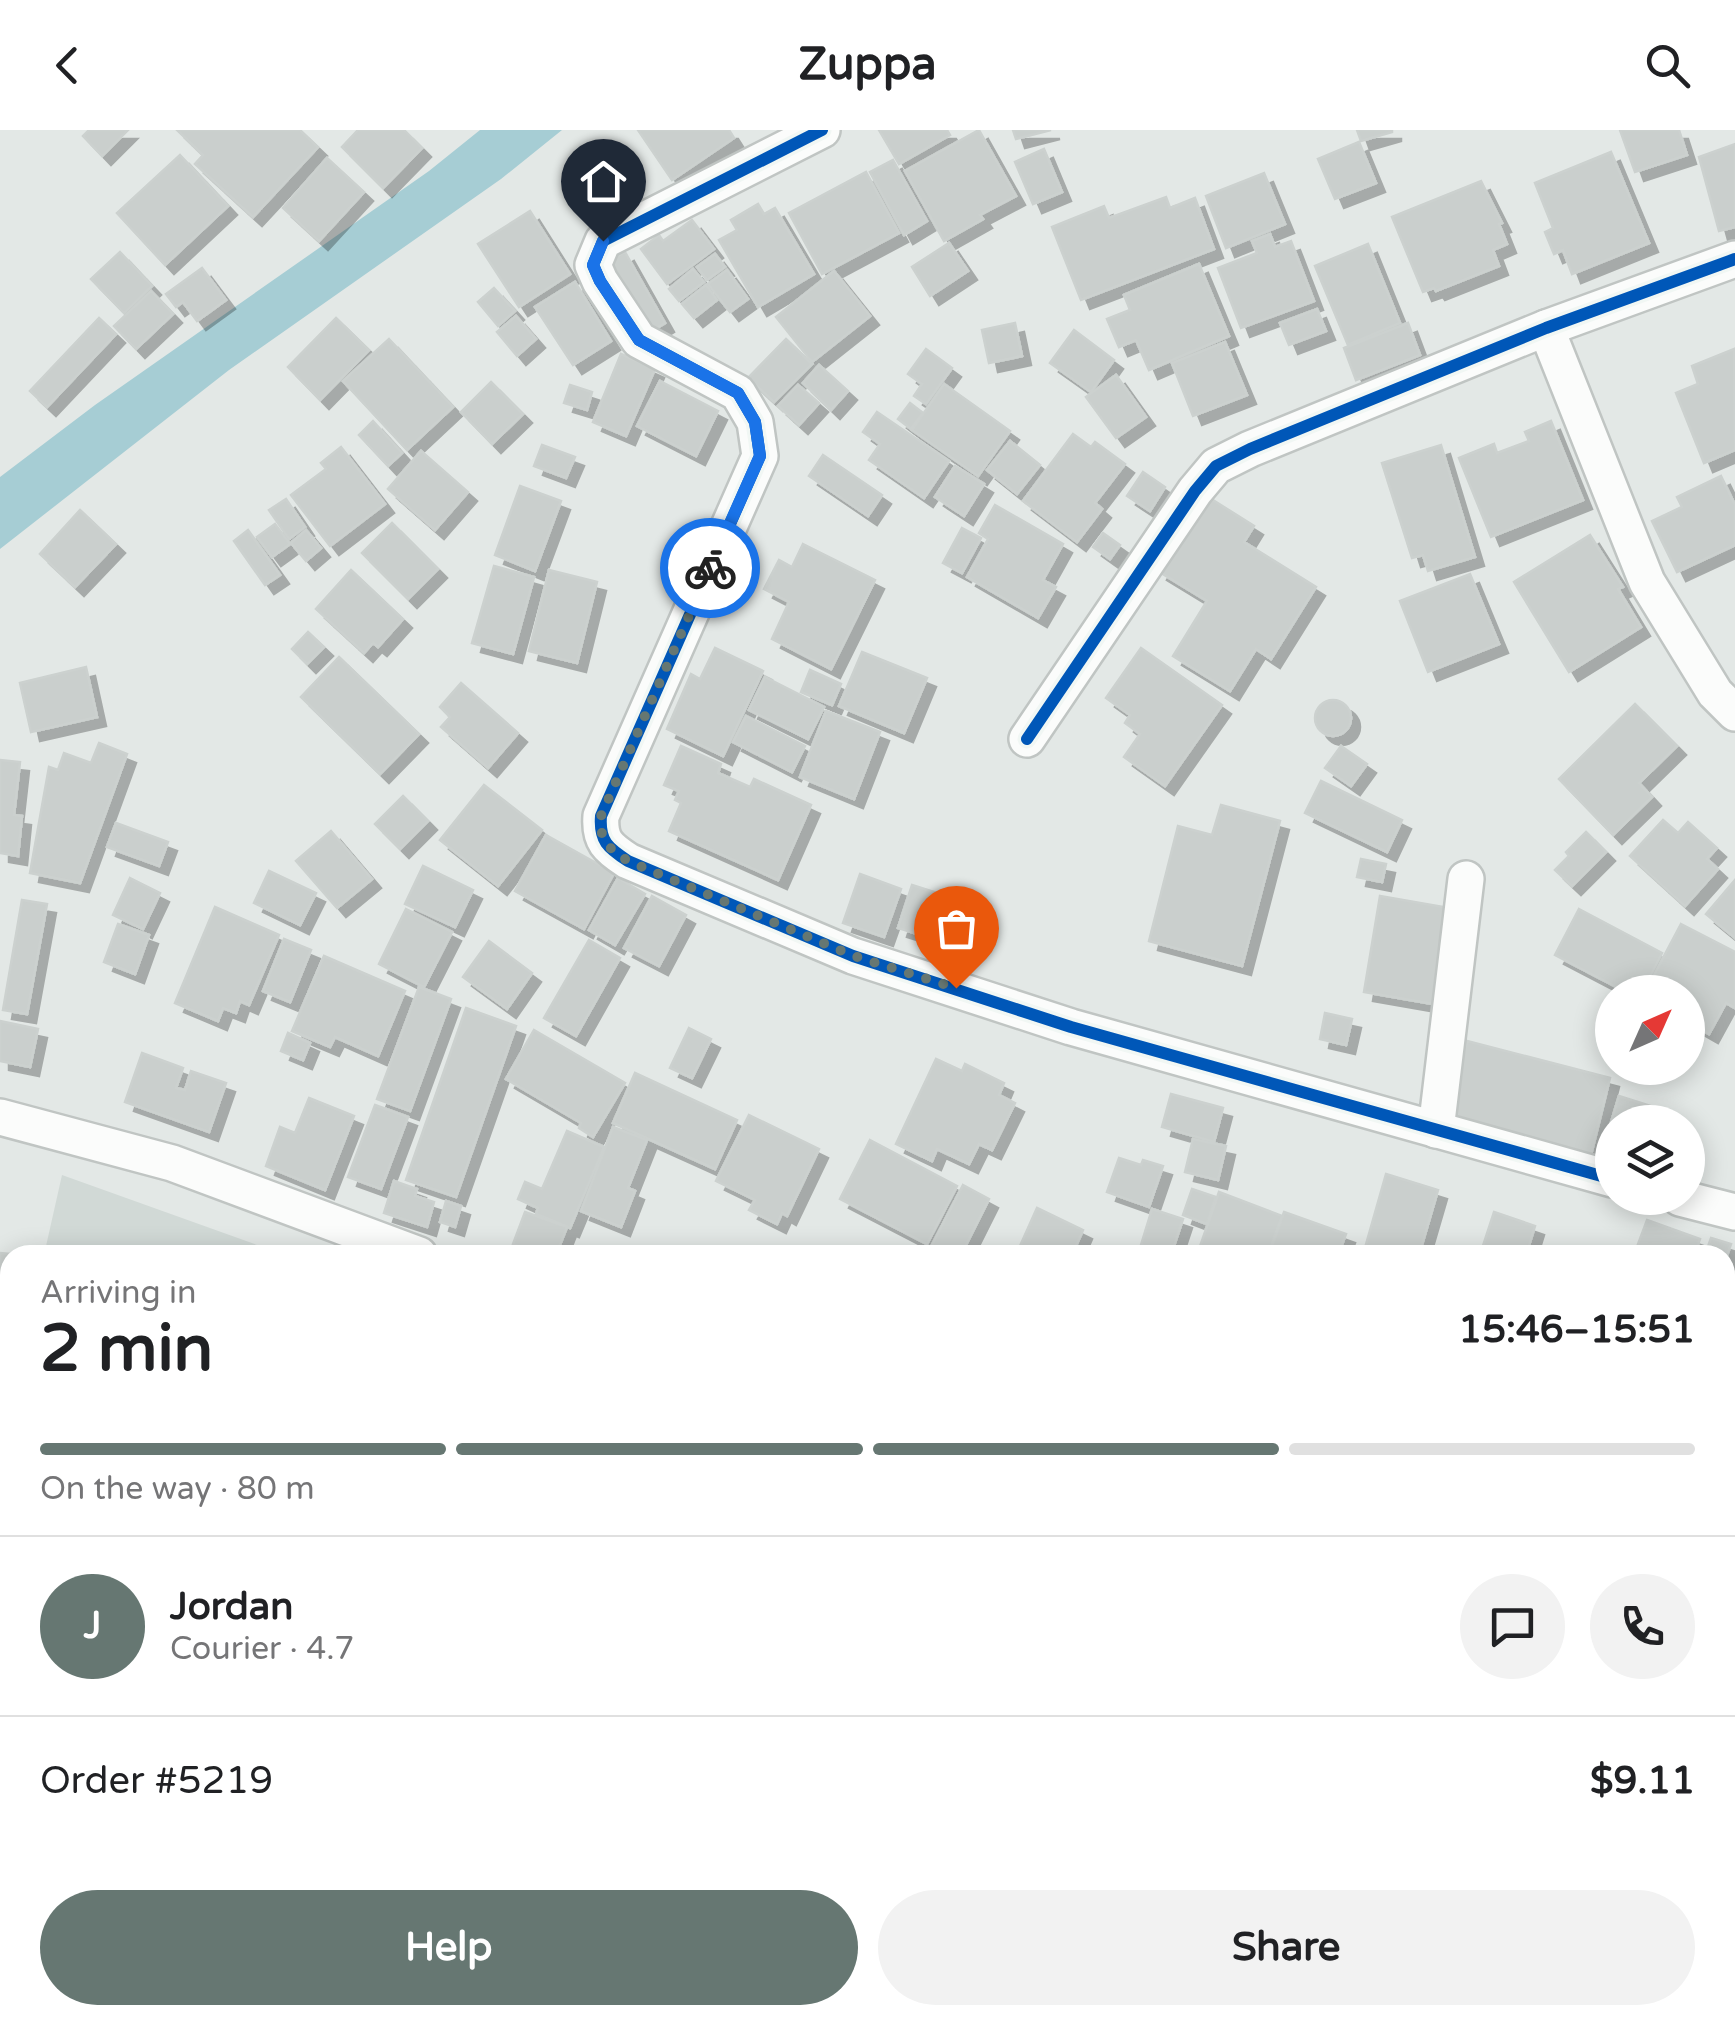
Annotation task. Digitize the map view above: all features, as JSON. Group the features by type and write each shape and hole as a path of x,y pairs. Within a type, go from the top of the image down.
{"street":[{"path":"822,130 603,241 596,254 593,265 600,281 639,340 738,393 755,422 760,456 601,816 599,835 608,849 628,861 854,956 1071,1027 1595,1174"},
{"path":"1027,739 1216,466 1546,328 1735,259"},
{"path":"1546,328 1648,582 1715,693 1735,713"},
{"path":"1436,1130 1466,879"},
{"path":"0,1117 172,1163 392,1245"},
{"path":"1705,1204 1735,1212"}],"shaded area":[{"path":"62,1175 257,1245 46,1245"}],"water":[{"path":"480,130 562,130 501,179 229,370 0,549 0,477 95,405 429,171"}],"building":[{"path":"89,130 128,130 102,156 83,136"},
{"path":"177,130 300,130 318,147 253,217 195,164 203,155"},
{"path":"358,130 404,130 422,148 383,188 342,147"},
{"path":"638,130 729,130 734,138 672,180"},
{"path":"879,130 947,130 950,135 899,164"},
{"path":"979,130 1016,196 944,241 905,171"},
{"path":"1013,130 1051,130 1016,139"},
{"path":"1357,130 1392,130 1392,132 1361,141"},
{"path":"1620,130 1679,130 1687,155 1635,172"},
{"path":"1359,142 1376,183 1335,199 1318,159"},
{"path":"1735,144 1735,227 1719,231 1699,157"},
{"path":"1044,149 1062,192 1033,204 1015,162"},
{"path":"1611,152 1649,243 1572,274 1563,250 1554,254 1545,232 1553,228 1535,183"},
{"path":"180,155 228,206 165,265 117,213"},
{"path":"327,158 364,192 319,241 283,208"},
{"path":"893,160 927,221 904,235 870,172"},
{"path":"866,172 899,233 822,274 789,213"},
{"path":"1264,173 1285,224 1226,248 1206,196"},
{"path":"1481,181 1502,223 1499,224 1507,244 1493,250 1499,266 1436,291 1434,288 1423,292 1392,217"},
{"path":"1166,197 1170,208 1195,198 1214,249 1081,300 1052,227 1104,206 1109,218"},
{"path":"758,204 764,214 775,208 814,274 758,307 719,240 737,230 731,220"},
{"path":"530,211 570,274 519,307 478,244"},
{"path":"692,220 714,249 667,284 641,249 659,235 663,241"},
{"path":"1270,234 1275,247 1291,241 1314,301 1241,328 1218,268 1257,253 1252,241"},
{"path":"949,243 968,271 930,296 912,267"},
{"path":"1368,244 1400,323 1348,345 1315,266"},
{"path":"120,252 152,286 124,313 91,279"},
{"path":"625,252 665,323 642,337 602,265"},
{"path":"715,254 725,267 707,280 697,267"},
{"path":"1199,264 1229,336 1149,370 1136,340 1119,347 1107,319 1130,310 1124,295"},
{"path":"202,268 226,300 197,321 183,302 176,307 166,294"},
{"path":"693,269 704,282 679,301 669,289"},
{"path":"727,270 748,299 730,312 708,284"},
{"path":"834,271 870,316 812,362 776,317"},
{"path":"575,282 611,341 573,365 535,307"},
{"path":"706,285 717,300 694,318 682,304"},
{"path":"494,288 515,311 498,326 478,302"},
{"path":"151,291 173,314 136,349 114,326"},
{"path":"1317,309 1326,331 1289,345 1280,323"},
{"path":"516,316 536,339 517,356 497,332"},
{"path":"99,318 116,334 47,407 30,391"},
{"path":"336,318 369,350 320,400 288,367"},
{"path":"1015,323 1022,356 989,363 982,330"},
{"path":"1408,323 1420,355 1356,380 1344,348"},
{"path":"1074,330 1114,360 1091,392 1050,363"},
{"path":"389,339 453,407 407,450 343,381"},
{"path":"786,339 812,364 774,402 748,378"},
{"path":"1225,342 1247,395 1193,416 1172,363"},
{"path":"926,349 952,368 926,404 914,396 922,384 908,374"},
{"path":"1734,349 1735,450 1704,463 1676,393 1698,384 1692,366"},
{"path":"621,354 655,369 626,436 593,422"},
{"path":"819,365 848,391 831,410 803,383"},
{"path":"1116,375 1146,417 1116,438 1086,397"},
{"path":"660,381 718,411 696,456 637,426"},
{"path":"491,382 523,414 492,444 461,412"},
{"path":"944,384 1010,431 978,476 912,430"},
{"path":"570,385 592,392 587,410 564,403"},
{"path":"798,385 819,403 799,425 778,406"},
{"path":"910,403 923,413 911,429 898,419"},
{"path":"877,412 949,461 924,498 869,460 880,444 863,432"},
{"path":"373,421 402,453 388,466 359,435"},
{"path":"1551,421 1583,500 1491,537 1459,458 1494,444 1497,453 1529,441 1525,432"},
{"path":"1073,434 1091,447 1095,442 1125,464 1095,503 1102,509 1077,542 1023,501"},
{"path":"1010,441 1040,465 1017,494 987,470"},
{"path":"542,445 575,457 566,478 534,466"},
{"path":"1441,445 1475,557 1428,571 1423,555 1412,558 1382,463"},
{"path":"341,447 385,504 330,546 291,495 326,469 321,463"},
{"path":"421,451 468,492 435,530 388,489"},
{"path":"823,455 882,495 868,516 809,476"},
{"path":"955,466 984,484 964,516 935,497"},
{"path":"1143,472 1165,487 1150,511 1127,496"},
{"path":"1721,476 1735,505 1735,545 1677,572 1652,521 1682,507 1677,497"},
{"path":"520,486 561,501 535,571 495,555"},
{"path":"1205,495 1254,526 1244,542 1316,587 1271,659 1256,649 1230,691 1173,656 1207,601 1158,571"},
{"path":"286,499 305,527 289,539 269,510"},
{"path":"995,505 1063,544 1043,580 1056,587 1038,618 967,577 988,539 979,533"},
{"path":"80,510 116,544 75,587 40,554"},
{"path":"392,523 438,569 408,599 362,553"},
{"path":"275,524 290,544 272,557 257,537"},
{"path":"962,528 981,538 962,573 943,563"},
{"path":"248,530 280,575 265,585 234,541"},
{"path":"306,530 321,548 306,561 291,543"},
{"path":"1103,533 1120,545 1110,559 1093,547"},
{"path":"1590,535 1623,587 1618,589 1641,627 1569,672 1514,582"},
{"path":"803,544 875,580 831,669 772,639 789,602 764,589 779,560 792,567"},
{"path":"494,566 534,577 513,654 472,643"},
{"path":"351,570 403,619 378,647 373,643 364,653 316,609"},
{"path":"549,570 597,582 577,663 529,651"},
{"path":"1470,574 1499,644 1428,672 1400,601"},
{"path":"308,632 324,647 307,664 292,649"},
{"path":"715,648 763,671 723,756 667,729 691,674 700,679"},
{"path":"1141,648 1222,705 1165,786 1124,757 1140,734 1125,723 1130,715 1106,698"},
{"path":"862,652 927,678 904,733 839,706"},
{"path":"339,657 419,734 380,774 301,697"},
{"path":"86,667 97,717 31,732 20,683"},
{"path":"810,670 841,684 832,705 801,692"},
{"path":"765,677 824,707 808,739 749,710"},
{"path":"461,683 518,733 488,768 441,727 450,717 440,707"},
{"path":"1333,700 1345,706 1351,718 1345,730 1333,736 1321,730 1315,718 1321,706"},
{"path":"1635,704 1677,746 1639,783 1652,797 1613,835 1559,779"},
{"path":"826,711 880,732 854,799 800,777"},
{"path":"746,716 805,746 792,772 733,742"},
{"path":"99,743 127,754 80,883 30,873 49,767 58,770 64,753 91,763"},
{"path":"681,746 721,764 718,773 750,787 754,779 811,805 778,880 669,831 681,803 675,800 679,791 664,785"},
{"path":"1341,746 1367,764 1351,786 1325,768"},
{"path":"0,760 20,762 14,815 22,816 18,856 0,853"},
{"path":"1321,781 1402,820 1387,852 1305,813"},
{"path":"484,785 542,830 498,886 440,840"},
{"path":"403,796 428,821 400,849 375,824"},
{"path":"1221,805 1280,821 1242,966 1149,941 1178,826 1212,835"},
{"path":"1663,820 1678,833 1688,822 1717,848 1707,859 1718,869 1685,906 1630,856"},
{"path":"116,823 168,842 159,866 107,847"},
{"path":"331,831 372,879 337,908 296,861"},
{"path":"1586,832 1606,852 1572,886 1555,870"},
{"path":"546,835 614,873 584,929 515,891"},
{"path":"1361,859 1386,864 1382,882 1357,877"},
{"path":"423,866 473,890 455,927 405,904"},
{"path":"269,871 316,893 300,925 254,903"},
{"path":"860,874 901,889 884,937 843,923"},
{"path":"130,878 160,893 143,929 113,915"},
{"path":"618,878 645,894 615,945 589,930"},
{"path":"1735,880 1735,938 1706,914"},
{"path":"912,885 950,897 936,940 898,928"},
{"path":"652,896 686,915 659,966 624,948"},
{"path":"1380,896 1449,908 1433,1004 1364,992"},
{"path":"22,900 47,904 27,1014 3,1010"},
{"path":"215,907 279,935 249,1005 240,1001 236,1013 223,1008 218,1021 175,1003"},
{"path":"406,909 452,932 424,987 379,964"},
{"path":"1579,909 1662,953 1651,975 1595,976 1555,955"},
{"path":"118,924 149,935 135,974 104,962"},
{"path":"1681,924 1735,952 1735,1008 1726,1003 1709,1034 1705,1032 1705,975 1654,975"},
{"path":"284,939 311,950 290,1002 263,991"},
{"path":"589,940 620,958 576,1036 544,1018"},
{"path":"489,941 532,973 507,1009 463,977"},
{"path":"324,956 405,991 378,1056 335,1037 330,1047 292,1031"},
{"path":"419,987 451,999 410,1111 377,1099"},
{"path":"466,1008 516,1026 456,1197 406,1180"},
{"path":"1325,1013 1352,1019 1346,1045 1320,1039"},
{"path":"0,1021 38,1029 30,1067 0,1061"},
{"path":"689,1028 711,1039 692,1078 670,1068"},
{"path":"534,1030 625,1083 593,1137 579,1128 581,1123 506,1079"},
{"path":"288,1033 310,1043 303,1060 281,1051"},
{"path":"1467,1041 1595,1074 1595,1085 1608,1085 1603,1105 1595,1105 1595,1139 1590,1159 1446,1123"},
{"path":"142,1053 183,1068 176,1088 185,1090 191,1071 226,1083 209,1132 125,1102"},
{"path":"936,1059 962,1071 965,1064 1004,1083 999,1095 1015,1103 992,1150 979,1144 969,1164 937,1149 932,1161 896,1144"},
{"path":"635,1073 737,1120 715,1169 613,1123"},
{"path":"1171,1094 1223,1108 1214,1142 1162,1127"},
{"path":"1619,1096 1648,1105 1616,1105"},
{"path":"309,1098 354,1116 325,1190 266,1166 280,1127 295,1133"},
{"path":"375,1105 408,1117 381,1189 348,1177"},
{"path":"749,1115 819,1149 787,1216 782,1213 777,1224 749,1210 755,1200 716,1181"},
{"path":"613,1127 647,1140 628,1188 635,1191 621,1227 581,1211"},
{"path":"567,1131 604,1147 570,1228 536,1214 538,1208 518,1199 525,1182 542,1189"},
{"path":"1193,1139 1226,1146 1218,1180 1185,1172"},
{"path":"870,1140 957,1186 927,1244 840,1199"},
{"path":"1119,1158 1163,1166 1149,1207 1107,1192"},
{"path":"1386,1174 1438,1190 1422,1245 1366,1245"},
{"path":"394,1181 417,1189 415,1196 434,1202 427,1227 384,1213"},
{"path":"963,1185 989,1199 966,1245 932,1245"},
{"path":"1192,1189 1216,1197 1207,1224 1183,1215"},
{"path":"1219,1192 1282,1216 1272,1245 1200,1245"},
{"path":"446,1201 461,1206 455,1227 440,1222"},
{"path":"1037,1208 1083,1230 1076,1245 1020,1245"},
{"path":"1152,1209 1183,1219 1174,1245 1141,1245"},
{"path":"525,1212 567,1227 560,1245 513,1244"},
{"path":"1284,1212 1346,1234 1342,1245 1272,1245"},
{"path":"1494,1212 1535,1226 1529,1245 1483,1245"},
{"path":"1647,1220 1700,1239 1698,1245 1638,1245"},
{"path":"1711,1238 1731,1244 1731,1245 1709,1245"}],"cycle path":[{"path":"822,130 603,241 593,265 639,340 738,393 755,422 760,456 601,816 606,843 628,861 853,956 1071,1027 1595,1174"},
{"path":"1027,739 1195,491 1216,466 1546,328 1735,259"}],"way so far":[{"path":"710,568 601,816 599,835 608,849 628,861 854,956 956,988"}],"route":[{"path":"603,241 593,265 639,340 738,393 755,422 760,456 710,568"}]}
